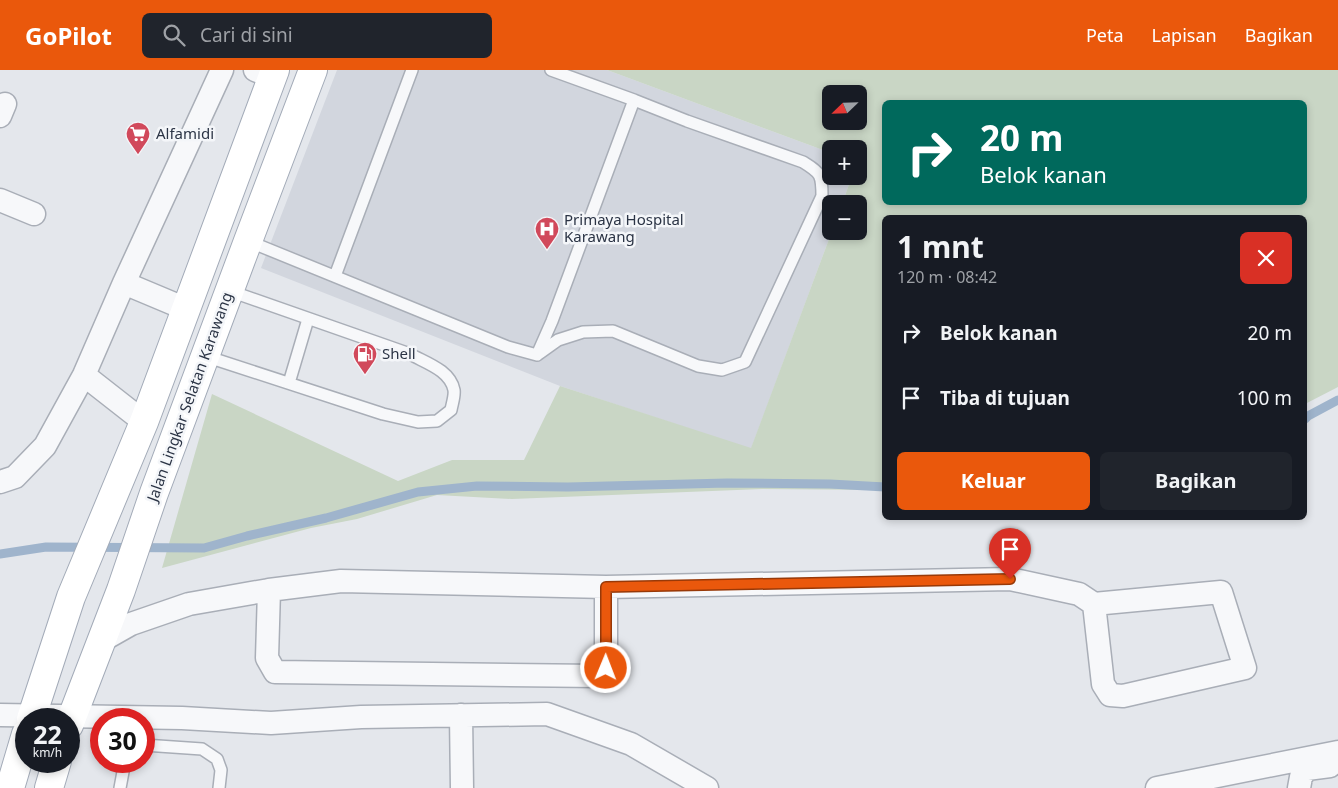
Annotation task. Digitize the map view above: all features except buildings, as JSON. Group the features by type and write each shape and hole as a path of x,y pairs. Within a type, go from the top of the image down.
{"main road":[{"name":"Jalan Lingkar Selatan Karawang","path":"75,708 121,590 154,493 313,70"},
{"path":"35,708 71,598 119,486 186,309 268,72"},
{"path":"10,788 15,772"},
{"path":"49,788 53,773"}],"street":[{"path":"0,482 15,477 44,446 84,375 222,70"},
{"path":"0,200 34,214"},
{"path":"124,283 186,309"},
{"path":"84,375 144,422"},
{"path":"101,642 131,624 189,604 270,590 341,582 606,587 1010,579 1079,594 1094,604 1222,592 1245,668 1123,696 1110,695 1103,684 1094,604"},
{"path":"270,590 268,658 275,672 599,676 606,668 606,587"},
{"path":"80,720 182,718 271,723 361,718 547,714 632,744 707,788"},
{"path":"0,715 15,719"},
{"path":"461,715 462,788"},
{"path":"1157,788 1338,752"},
{"path":"1299,788 1301,777 1307,769 1338,764"}],"lane":[{"path":"335,276 412,70"},
{"path":"537,355 558,340 583,332 613,331 698,366 722,370 745,362 822,196 822,182 817,171 803,162 551,70"},
{"path":"537,355 556,312 634,100"},
{"path":"248,241 508,347 537,355"},
{"path":"205,356 383,414 418,422 436,421 451,410 454,392 449,378 437,368 410,354 230,291"},
{"path":"288,384 308,319"},
{"path":"155,746 202,749 217,759 221,770 219,788"},
{"path":"120,788 123,773"}],"shaded area":[{"name":"Primaya Hospital Karawang","path":"337,70 607,70 822,150 822,185 849,185 845,195 822,195 822,240 829,240 751,449 560,386 261,268"}],"green space":[{"path":"607,70 1338,70 1338,387 1307,403 1307,215 882,215 882,490 762,489 512,499 437,495 357,519 311,528 162,568 212,394 398,481 452,460 524,460 560,386 751,448 829,240 867,240 867,195 845,195 849,185 867,185 867,140 822,140 822,150"}],"waterway":[{"path":"1307,417 1338,400"},
{"path":"0,554 46,547 204,548 326,518 418,492 477,486 568,487 727,483 830,484 882,487"}],"place":[{"name":"Alfamidi","path":"138,155"},
{"name":"Primaya Hospital Karawang","path":"547,250"},
{"name":"Shell","path":"365,375"}],"route":[{"path":"606,668 606,587 1010,579"}]}
